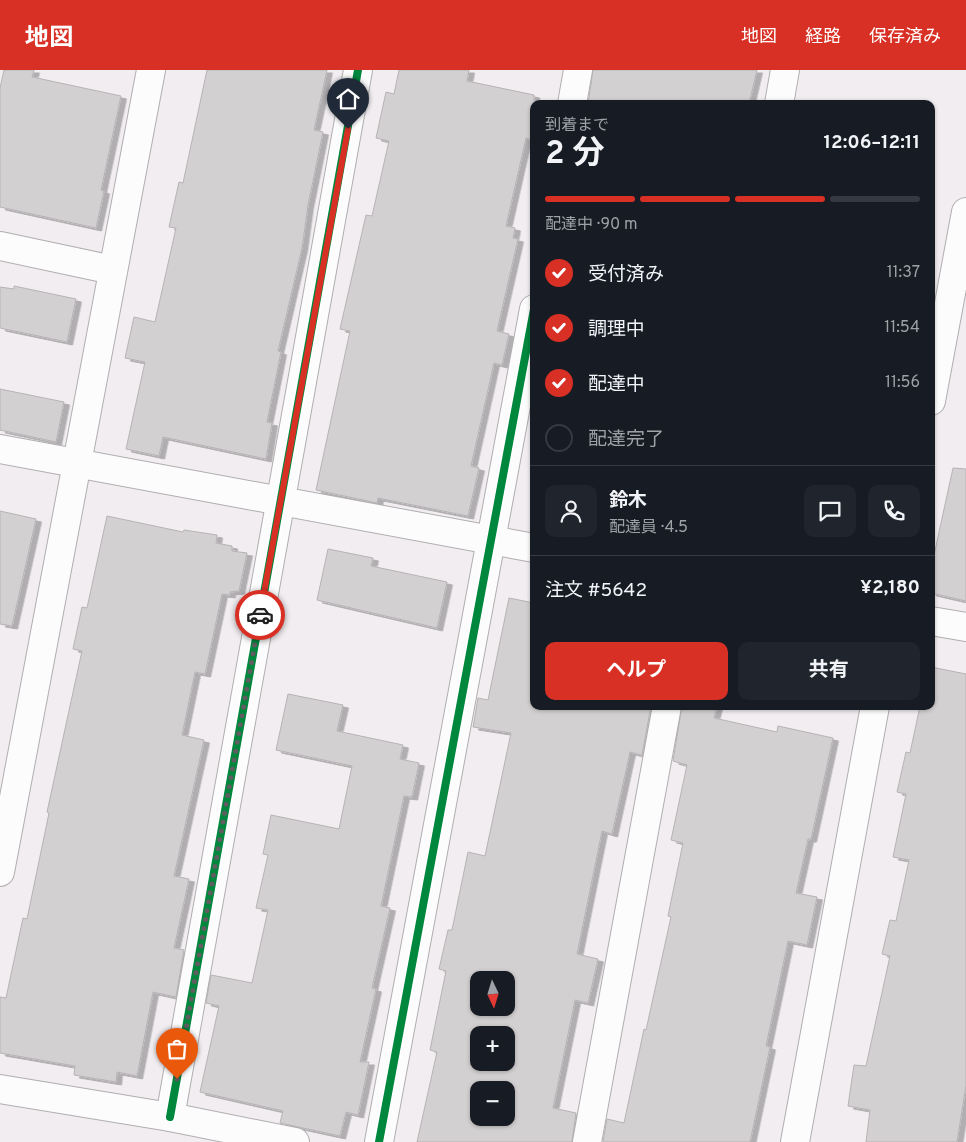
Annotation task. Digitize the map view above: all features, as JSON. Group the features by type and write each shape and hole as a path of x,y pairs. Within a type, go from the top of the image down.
{"street":[{"path":"0,872 151,70"},
{"path":"170,1117 358,70"},
{"path":"573,100 578,70"},
{"path":"779,100 785,70"},
{"path":"935,379 966,212"},
{"path":"0,246 113,270"},
{"path":"380,1142 530,330"},
{"path":"0,449 530,547"},
{"path":"935,622 966,627"},
{"path":"587,1142 666,710"},
{"path":"795,1142 874,710"},
{"path":"0,1089 170,1117 295,1142"}],"building":[{"path":"4,70 34,70 32,77 121,96 101,190 104,191 96,228 0,207 0,88"},
{"path":"207,70 327,70 314,130 323,132 308,205 302,248 278,351 281,352 267,422 272,423 266,459 163,437 159,456 126,449 145,362 125,358 134,317 155,322 176,228 169,227 179,182 183,183"},
{"path":"399,70 469,70 467,81 534,95 534,100 530,100 530,139 526,138 506,226 515,228 513,238 518,239 497,331 509,334 502,365 494,363 471,466 479,468 468,516 378,498 377,503 316,490 350,331 340,329 366,215 372,216 389,141 376,138 386,92 394,94"},
{"path":"593,70 757,70 750,100 589,100"},
{"path":"14,286 76,299 67,342 0,328 0,287 14,289"},
{"path":"0,389 64,402 56,442 0,430"},
{"path":"953,468 966,469 966,601 935,594 935,551"},
{"path":"0,511 36,519 12,626 0,624"},
{"path":"107,516 183,532 184,530 217,535 216,543 232,546 232,551 247,553 239,591 230,592 230,595 222,594 205,674 195,672 182,735 204,740 174,876 189,879 174,948 184,950 176,997 153,992 137,1076 117,1072 116,1082 74,1075 75,1066 0,1053 0,997 6,998 23,918 27,919 49,813 47,812 82,651 73,649 82,607 87,608"},
{"path":"328,549 373,558 371,566 447,582 437,628 317,600"},
{"path":"509,598 530,602 530,710 650,710 642,755 630,752 612,834 602,831 577,954 598,959 588,1003 575,1000 553,1108 576,1113 572,1142 417,1142 437,1052 430,1050 446,971 439,969 448,930 452,930 468,852 485,856 511,733 473,727 478,698 488,700"},
{"path":"935,668 966,674 966,1085 957,1142 866,1142 870,1110 848,1106 854,1065 866,1066 890,956 882,954 890,920 896,921 909,860 893,857 906,794 897,792 906,752 910,753 919,710 935,710"},
{"path":"288,694 343,705 337,731 403,745 400,759 419,763 412,797 404,796 381,906 390,908 372,988 376,989 360,1062 369,1062 358,1115 346,1112 340,1136 280,1123 283,1111 200,1092 219,1006 206,1003 211,975 252,983 268,910 256,908 268,855 263,854 271,815 339,829 352,766 276,750"},
{"path":"681,710 716,710 714,718 777,732 778,726 833,738 811,839 808,839 796,893 817,897 807,945 788,941 766,1046 770,1047 750,1142 603,1142 607,1119 624,1123 671,917 668,916 683,843 671,840 687,765 673,761"}],"cycle path":[{"path":"170,1117 358,70"},
{"path":"379,1142 530,330"}],"way so far":[{"path":"177,1079 260,615"}],"route":[{"path":"260,615 348,129"}]}
